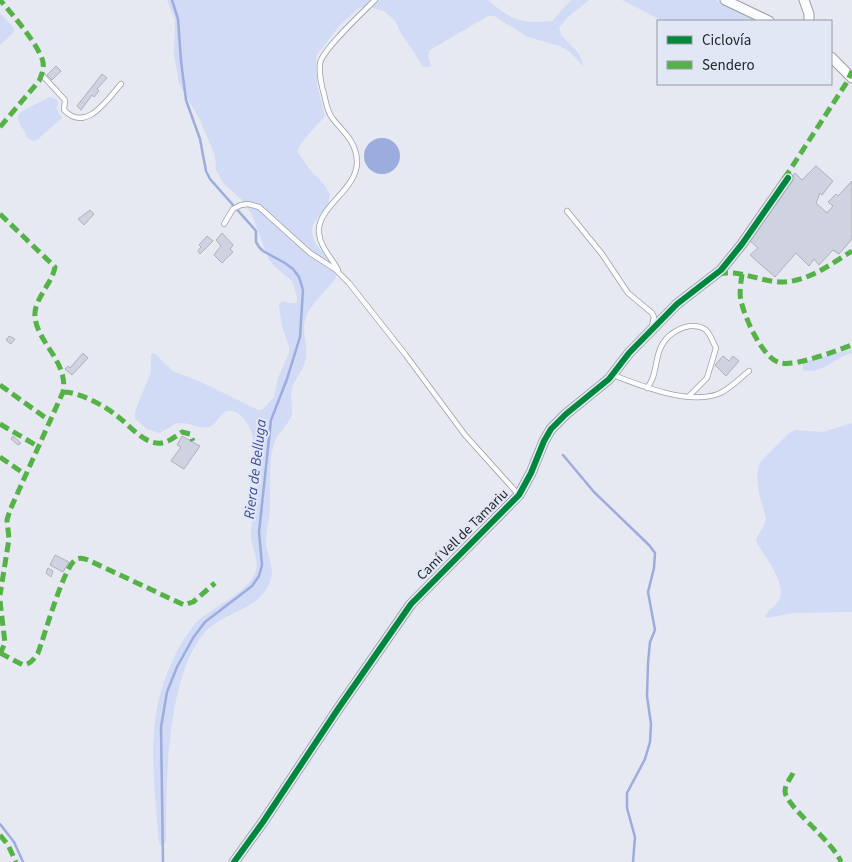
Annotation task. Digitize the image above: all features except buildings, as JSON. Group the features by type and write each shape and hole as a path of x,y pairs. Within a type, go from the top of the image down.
{"street":[{"path":"725,0 767,20"},
{"path":"804,0 809,14 808,20"},
{"path":"832,58 852,78"},
{"name":"Camí Vell de Tamariu","path":"234,862 264,822 338,709 411,604 519,495 551,429 612,375 629,354 677,304 721,270 731,259 788,178"}],"lane":[{"path":"341,276 323,248 318,232 319,226 327,212 352,180 356,172 357,160 350,139 331,116 328,109 321,84 320,63 326,52 375,0"},
{"path":"42,75 64,100 64,110 76,118 92,115 121,84"},
{"path":"224,224 233,209 248,204 259,207 310,253 335,269 405,354 465,435 519,495"},
{"path":"567,211 602,254 628,293 652,314 654,318 650,332"},
{"path":"647,388 653,380 661,343 674,331 686,326 699,326 708,331 716,348 707,378 689,396"},
{"path":"612,375 647,388 671,394 706,397 720,394 749,371"}],"shaded area":[{"path":"167,0 488,0 504,13 517,20 532,22 552,21 571,0 589,0 568,17 559,28 561,35 579,54 584,67 570,52 560,46 528,37 494,16 488,16 430,50 428,56 431,66 423,67 395,21 384,11 367,6 359,8 340,25 316,56 317,85 325,116 306,137 297,151 310,170 324,184 330,195 325,209 313,226 312,235 331,265 336,278 315,302 306,317 304,327 305,362 292,389 291,416 277,437 272,451 270,509 266,538 272,569 271,579 266,590 259,598 241,610 222,619 205,632 192,652 182,676 171,732 168,762 166,841 162,846 159,843 153,761 153,741 158,701 170,667 189,631 201,619 246,586 256,570 257,566 251,533 257,490 257,464 253,436 248,425 241,416 232,411 222,414 209,427 205,428 179,423 159,433 147,429 135,419 135,411 151,372 151,354 154,353 173,371 201,382 258,410 263,409 274,397 278,378 289,353 289,346 282,327 279,305 281,302 297,302 292,281 274,266 268,258 252,215 241,199 224,184 216,170 215,156 199,118 179,84 174,54 175,20"},
{"path":"622,0 716,0 759,20 661,20"},
{"path":"0,13 14,28 14,32 0,45"},
{"path":"49,97 57,101 56,108 62,118 37,140 33,141 28,138 19,122 18,116 21,112"},
{"path":"852,349 852,353 822,368 810,371 803,370 803,364 807,361"},
{"path":"852,423 852,612 794,613 766,618 765,615 778,602 781,593 778,578 756,541 766,519 757,475 761,461 789,433 795,430 823,432"}],"water":[{"path":"382,138 389,139 395,143 399,149 399,163 395,169 389,173 382,174 375,173 369,169 365,163 364,156 365,149 369,143 375,139"}],"waterway":[{"name":"Riera de Belluga","path":"163,862 161,727 167,692 177,667 193,638 205,622 252,586 259,576 262,565 259,532 271,420 287,379 300,337 303,290 299,277 293,269 259,247 256,242 256,231 210,179 206,171 200,139 186,100 178,19 172,0"},
{"path":"563,455 594,492 655,553 654,568 648,592 655,630 650,642 648,663 647,696 651,724 650,742 645,759 627,793 627,808 635,837 633,862"},
{"path":"0,824 14,842 23,862"}],"marked path":[{"path":"0,0 31,39 43,64 39,81 0,127"},
{"path":"784,179 847,82 852,71"},
{"path":"0,214 55,267 37,304 35,317 41,335 57,362 64,381 63,392 7,520 9,539 0,595"},
{"path":"718,274 731,273 771,281 793,281 824,269 852,251"},
{"path":"742,274 740,298 746,317 761,347 774,360 781,363 797,362 852,345"},
{"path":"0,385 50,421"},
{"path":"63,392 78,395 102,406 116,415 140,436 151,442 162,443 182,432 190,434 193,441"},
{"path":"0,424 39,447"},
{"path":"0,457 26,475"},
{"path":"0,653 23,665 28,664 34,659 38,653 64,578 69,568 77,559 88,560 184,605 193,602 215,583"},
{"path":"0,601 5,643 0,654"},
{"path":"793,773 785,789 787,797 801,815 829,844 841,862"},
{"path":"0,835 8,845 16,862"}],"cycle path":[{"path":"234,862 411,604 519,495 551,429 566,414 609,379 629,353 677,304 721,270 742,244 788,178"}]}
